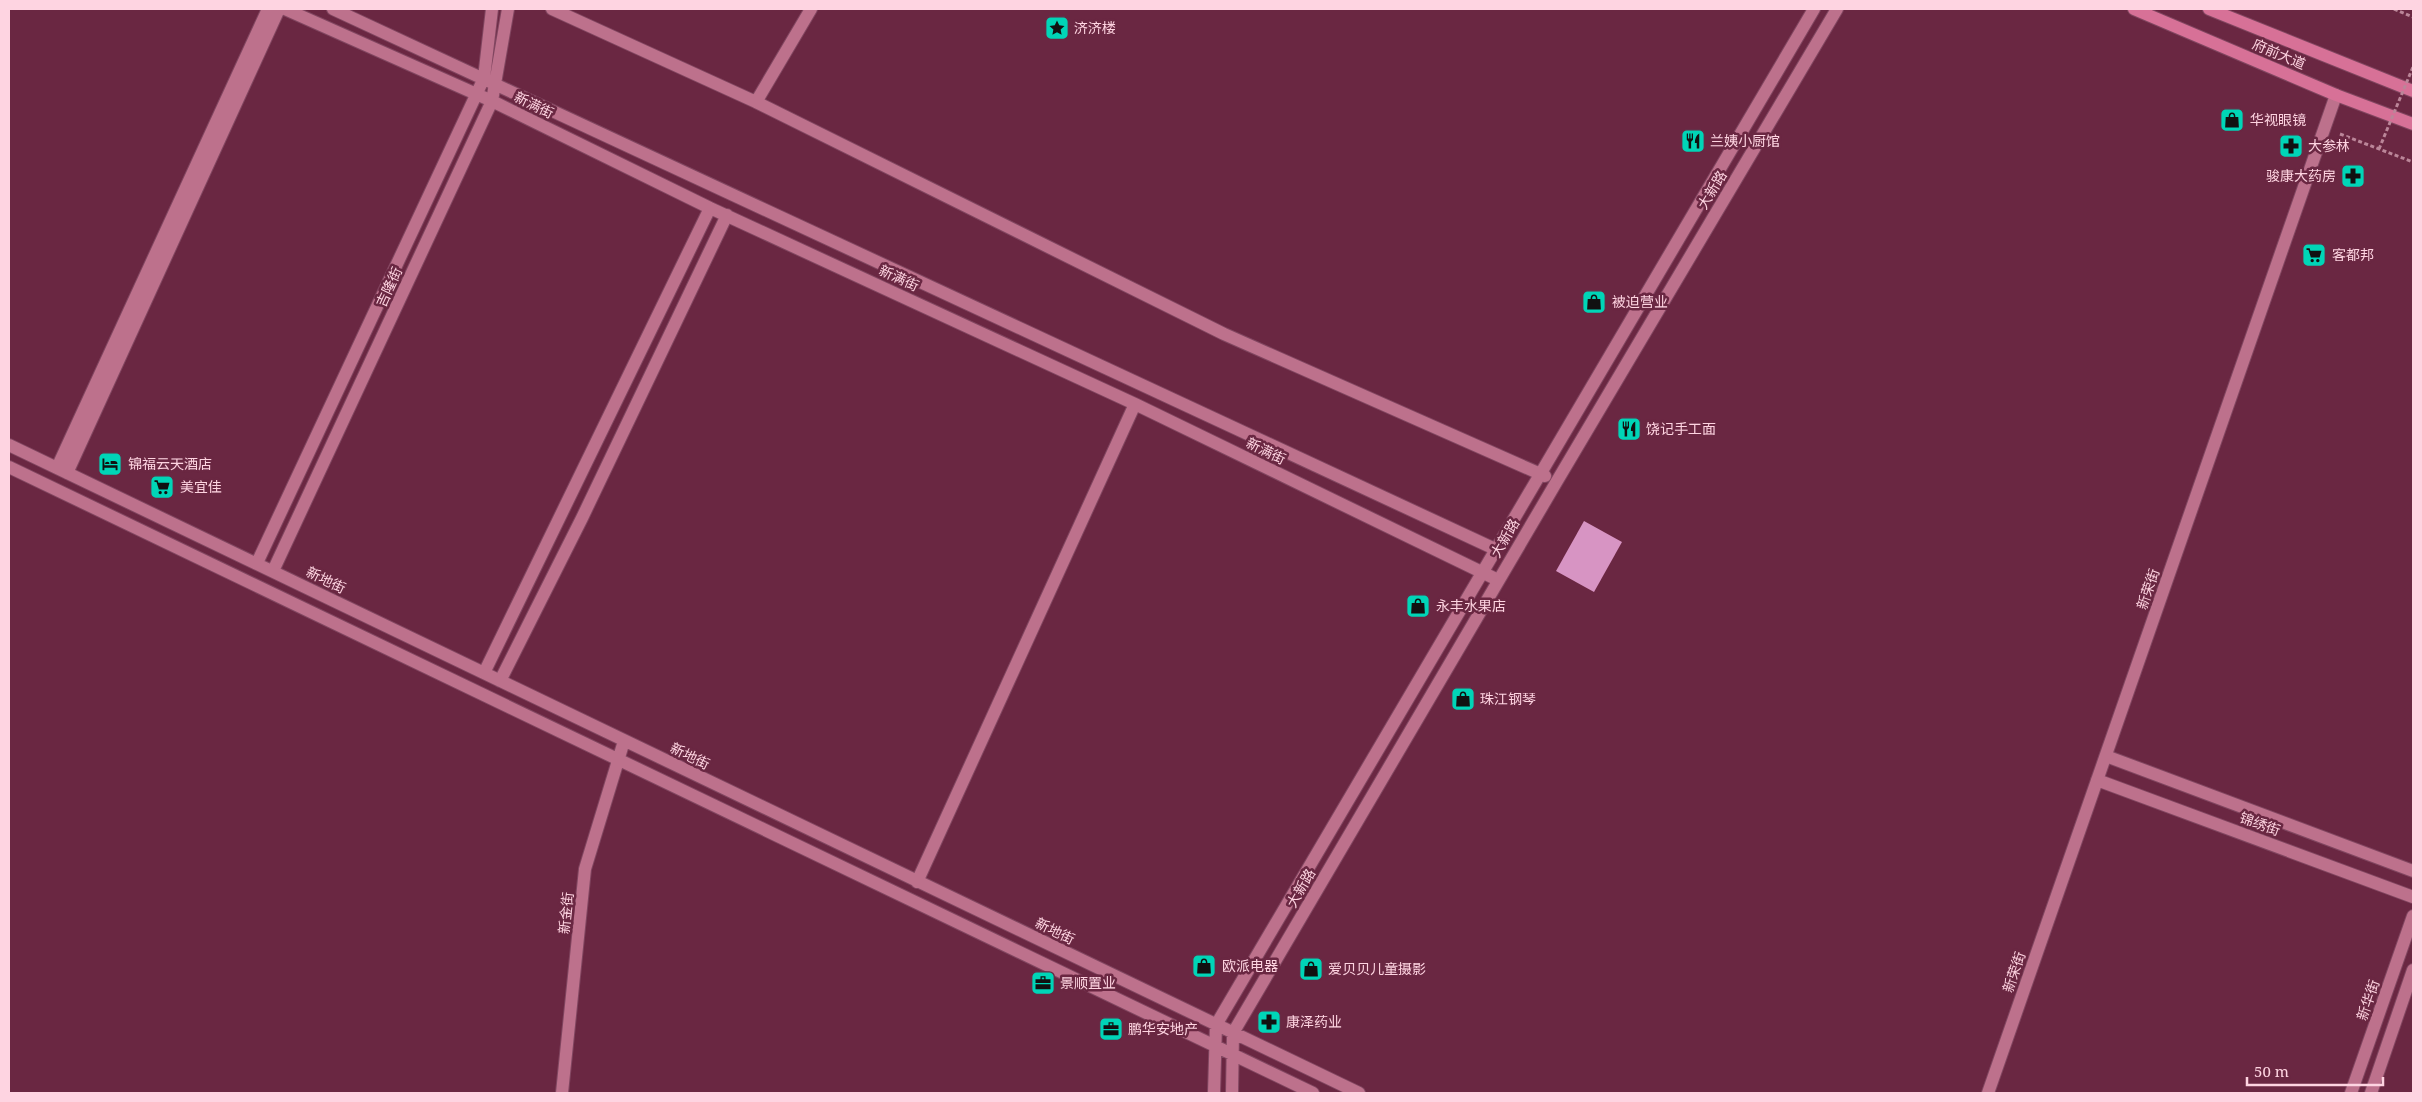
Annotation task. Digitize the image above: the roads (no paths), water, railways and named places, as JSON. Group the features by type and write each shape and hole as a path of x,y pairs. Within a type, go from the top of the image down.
{"main road":[{"name":"府前大道","path":"2134,9 2336,95 2413,124"},
{"name":"府前大道","path":"2209,9 2413,91"}],"street":[{"path":"62,470 268,9"},
{"path":"62,470 279,9"},
{"name":"新满街","path":"285,9 492,102 710,208 1136,404 1498,580"},
{"name":"新满街","path":"333,9 497,83 1496,549"},
{"name":"吉隆街","path":"257,563 484,78 492,9"},
{"name":"吉隆街","path":"273,571 492,102 497,83 508,9"},
{"path":"552,9 756,102 1224,334 1557,481"},
{"path":"756,102 811,9"},
{"name":"大新路","path":"1214,1093 1216,1025 1814,9"},
{"name":"大新路","path":"1232,1093 1233,1033 1498,580 1837,9"},
{"name":"新荣街","path":"1988,1093 2336,95"},
{"path":"484,673 710,208"},
{"path":"500,681 582,518 727,215"},
{"path":"917,882 1136,404"},
{"name":"新地街","path":"9,445 1359,1093"},
{"path":"9,467 1313,1093"},
{"name":"新金街","path":"562,1093 586,869 624,741"},
{"name":"锦绣街","path":"2106,756 2413,871"},
{"name":"锦绣街","path":"2097,780 2413,897"},
{"name":"新华街","path":"2351,1093 2413,916"},
{"path":"2371,1093 2413,970"}],"place":[{"name":"济济楼","path":"1057,28"},
{"name":"华视眼镜","path":"2232,120"},
{"name":"兰姨小厨馆","path":"1693,141"},
{"name":"大参林","path":"2291,146"},
{"name":"骏康大药房","path":"2353,176"},
{"name":"客都邦","path":"2314,255"},
{"name":"被迫营业","path":"1594,302"},
{"name":"饶记手工面","path":"1629,429"},
{"name":"锦福云天酒店","path":"110,464"},
{"name":"美宜佳","path":"162,487"},
{"name":"永丰水果店","path":"1418,606"},
{"name":"珠江钢琴","path":"1463,699"},
{"name":"欧派电器","path":"1204,966"},
{"name":"爱贝贝儿童摄影","path":"1311,969"},
{"name":"景顺置业","path":"1043,983"},
{"name":"康泽药业","path":"1269,1022"},
{"name":"鹏华安地产","path":"1111,1029"}]}
